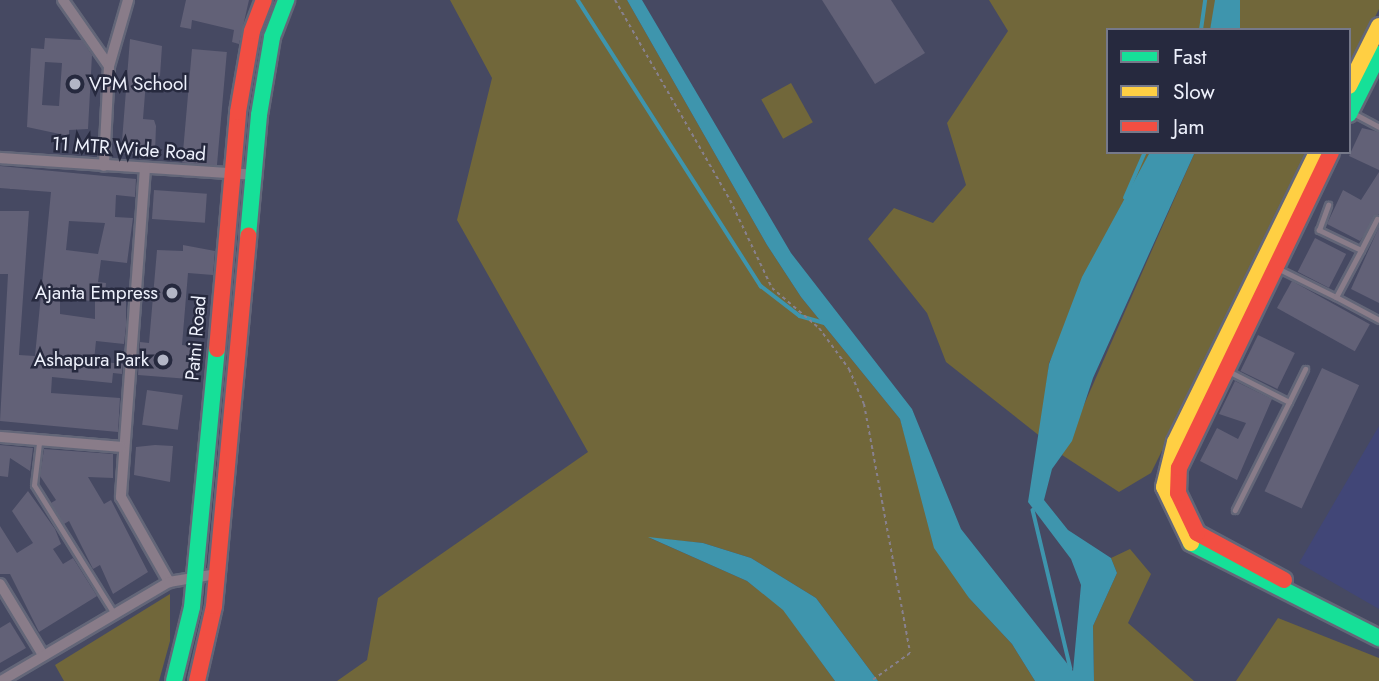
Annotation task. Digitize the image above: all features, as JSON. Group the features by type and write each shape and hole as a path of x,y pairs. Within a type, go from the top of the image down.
{"main road":[{"name":"Patni Road","path":"174,681 195,578 231,173 251,31 264,0"},
{"path":"197,681 218,574 270,50 286,0"},
{"path":"1351,82 1379,26"},
{"path":"1351,111 1379,54"},
{"path":"1219,367 1316,154"},
{"path":"1330,154 1275,267 1166,465 1172,494 1188,542 1379,638"},
{"path":"1172,494 1197,533 1379,630"}],"street":[{"path":"64,0 110,66"},
{"path":"104,166 110,66 128,0"},
{"name":"11 MTR Wide Road","path":"0,158 256,175"},
{"path":"145,168 121,447 123,508 169,582"},
{"path":"0,438 121,447"},
{"path":"1,681 113,612 169,582 218,574"},
{"path":"0,584 43,655"}],"lane":[{"path":"1351,113 1379,127"},
{"path":"1328,205 1319,230 1361,250"},
{"path":"1336,298 1377,219"},
{"path":"1275,267 1379,320"},
{"path":"1219,367 1289,402"},
{"path":"1235,510 1305,369"},
{"path":"39,443 34,485 113,612"}],"path":[{"path":"615,0 730,200 772,288 819,328 849,369 864,404 910,653 871,681"}],"shaded area":[{"path":"450,0 627,0 767,245 801,297 900,419 919,482 969,598 1012,644 1035,681 878,681 816,598 751,558 703,543 650,538 747,581 783,609 835,681 337,681 367,660 378,598 588,452 457,220 492,78"},
{"path":"627,0 642,0 791,253 912,409 961,529 1073,671 1081,585 1071,559 1028,502 1049,364 1082,277 1149,154 1194,154 1093,378 1072,441 1052,469 1044,500 1068,530 1111,558 1117,573 1093,626 1094,681 1035,681 1012,644 969,598 934,548 900,419 801,297 767,245"},
{"path":"989,0 1215,0 1216,6 1210,28 1106,28 1106,154 1149,154 1049,363 1041,437 946,362 927,313 868,239 894,208 933,223 966,185 947,123 1008,31"},
{"path":"1215,0 1240,0 1240,28 1210,28"},
{"path":"1240,0 1379,0 1379,9 1351,65 1351,28 1240,28"},
{"path":"791,83 813,122 783,139 761,99"},
{"path":"1194,154 1308,154 1151,473 1119,492 1062,455"},
{"path":"1379,426 1379,609 1299,563"},
{"path":"648,537 703,543 751,558 816,598 878,681 835,681 783,610 747,581"},
{"path":"1130,549 1151,574 1128,623 1194,681 1094,681 1093,626 1117,573 1111,558"},
{"path":"170,594 170,641 159,681 64,681 55,665"},
{"path":"1278,618 1379,658 1379,681 1236,681"}],"building":[{"path":"186,0 249,0 239,44 232,42 234,30 192,20 191,29 180,27"},
{"path":"822,0 891,0 925,53 875,84"},
{"name":"VPM School","path":"45,38 82,40 92,55 88,129 69,130 69,136 27,127 31,48 44,49","holes":["45,62 62,63 59,106 42,105"]},
{"path":"130,39 162,46 160,76 146,81 143,119 154,120 155,153 121,154"},
{"path":"192,49 227,52 217,166 182,163"},
{"path":"1362,128 1379,132 1379,170 1349,156"},
{"path":"0,166 136,179 135,197 116,195 115,217 133,218 127,263 101,260 98,282 106,283 105,295 126,296 126,326 124,344 96,341 94,361 123,364 122,374 113,373 112,383 52,377 51,393 120,398 118,432 0,421 8,274 0,274 0,211 29,211 19,355 35,356 51,192 0,188","holes":["69,221 105,223 98,254 66,250","60,299 95,301 95,319 60,314"]},
{"path":"1379,172 1379,214 1360,241 1327,224 1343,190 1361,200"},
{"path":"154,190 207,194 205,223 152,219"},
{"path":"1379,227 1379,303 1351,289"},
{"path":"1315,238 1346,254 1329,288 1298,272"},
{"path":"183,245 215,251 213,275 188,273 182,345 191,346 189,379 138,375 140,342 149,343 157,250 183,251"},
{"path":"1292,281 1370,324 1355,351 1277,308"},
{"path":"1258,335 1295,353 1277,389 1240,371"},
{"path":"1322,368 1359,385 1302,509 1265,491"},
{"path":"1235,381 1272,399 1237,480 1200,461 1217,428 1238,439 1246,423 1219,414"},
{"path":"147,390 183,395 178,430 142,425"},
{"path":"0,445 33,448 30,471 10,458 8,477 0,476"},
{"path":"173,446 170,482 134,475 136,447"},
{"path":"44,449 113,454 113,478 88,477 104,504 111,500 148,572 113,594 100,565 93,569 69,521 64,524 51,503 56,500 40,476"},
{"path":"28,491 55,529 61,544 53,549 63,564 73,558 97,596 39,632 10,574 0,574 0,526 17,553 33,543 12,511"},
{"path":"10,622 26,648 0,663 0,628"}],"waterway":[{"path":"578,0 761,286 800,316 825,323"},
{"path":"1201,28 1205,0"},
{"path":"1125,198 1144,154"},
{"path":"1033,510 1071,669"}],"traffic: fast":[{"path":"248,236 259,115 272,37 286,0"},
{"path":"1351,110 1379,54"},
{"path":"174,681 192,607 217,349"},
{"path":"1191,543 1379,638"}],"traffic: slow":[{"path":"1351,82 1379,26"},
{"path":"1191,543 1164,487 1175,442 1316,154"}],"traffic: jam":[{"path":"217,349 238,112 252,31 264,0"},
{"path":"1284,580 1197,533 1178,493 1179,468 1330,154"},
{"path":"197,681 214,606 248,236"}],"place":[{"name":"VPM School","path":"75,84"},
{"name":"Ajanta Empress","path":"172,293"},
{"name":"Ashapura Park","path":"163,360"}]}
